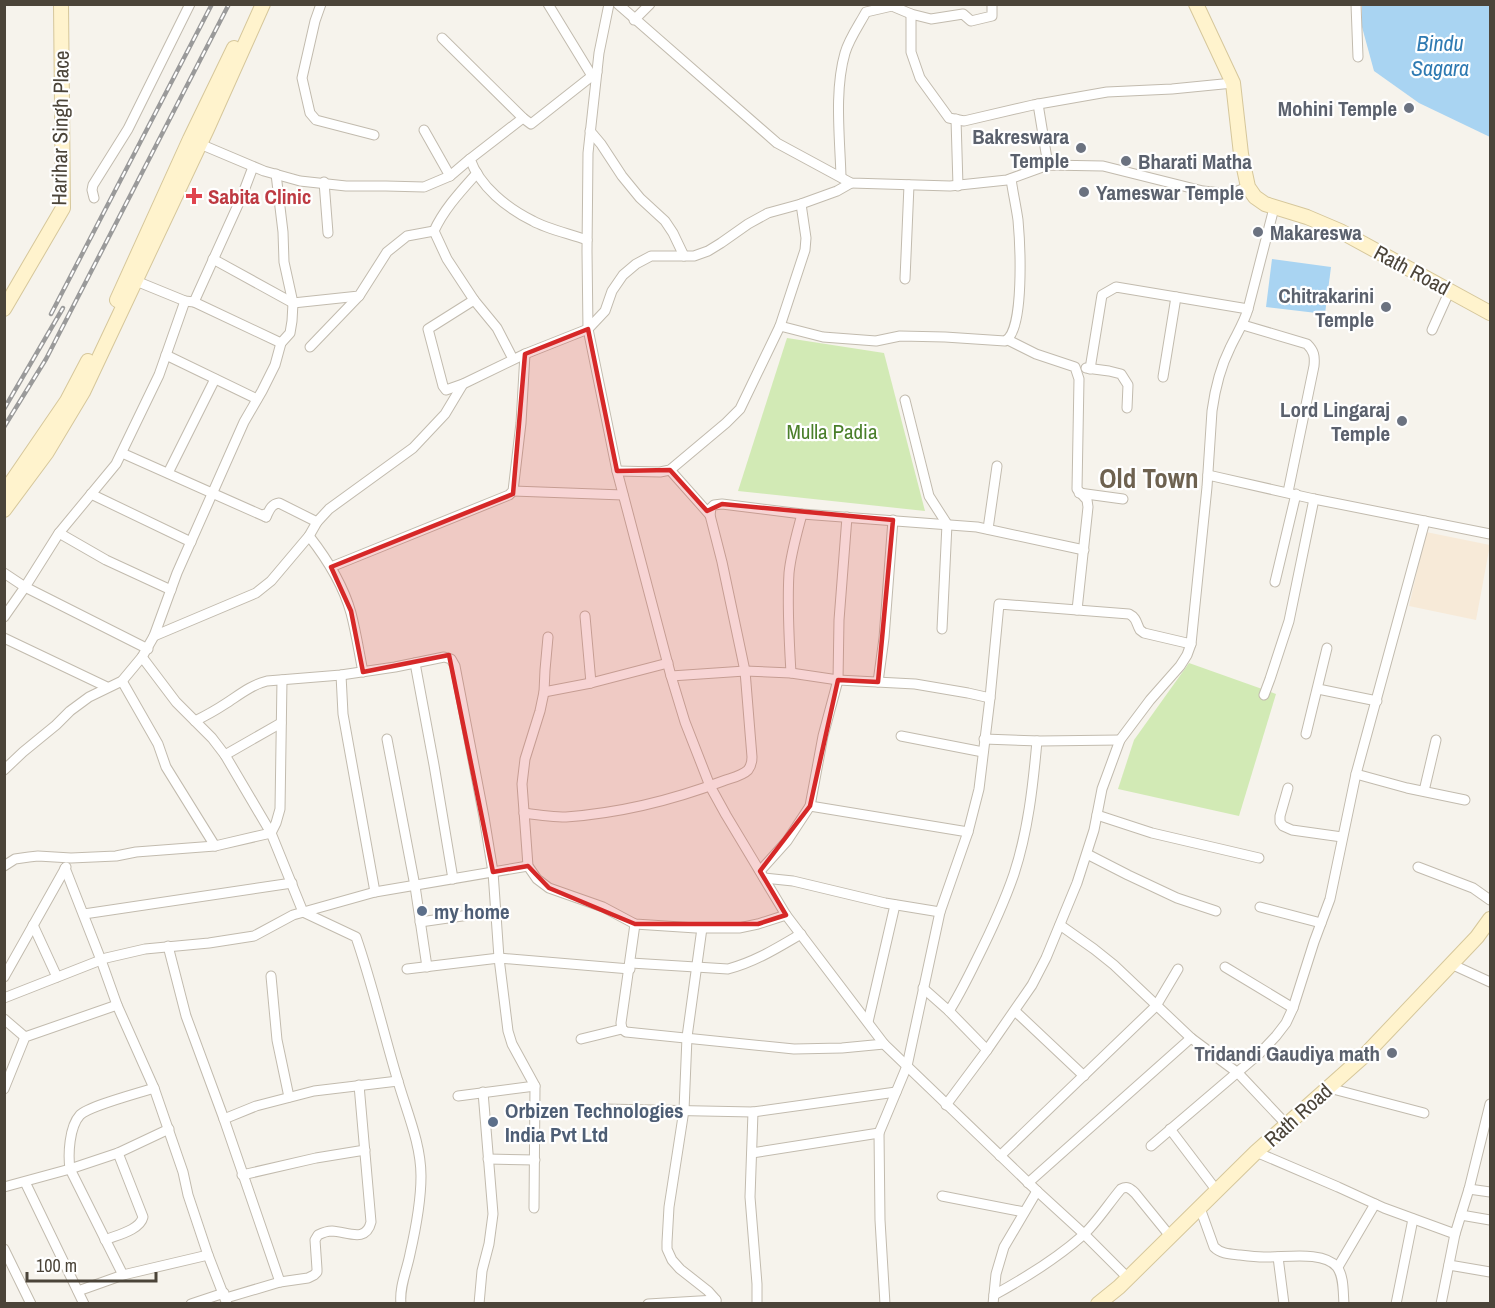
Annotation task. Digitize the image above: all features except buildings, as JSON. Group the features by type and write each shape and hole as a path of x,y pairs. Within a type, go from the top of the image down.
{"street":[{"name":"Harihar Singh Place","path":"4,309 63,208 61,4"},
{"path":"94,198 93,185 128,129 190,4"},
{"path":"4,493 67,401 92,354 190,139 255,4"},
{"path":"4,510 48,452 83,392 263,4"},
{"path":"321,4 312,31 302,78 310,113 316,120 374,135"},
{"path":"548,4 595,74"},
{"path":"609,4 595,74 588,153 588,329 617,471 685,722 710,786 786,915 884,1044 1036,1191 1084,1234 1123,1282 1111,1304"},
{"path":"618,4 777,143 851,183 958,186 1011,179 1048,165 1103,166 1203,191 1230,194 1248,187 1241,154 1233,83 1196,4"},
{"path":"634,20 650,4"},
{"path":"841,177 840,77 845,51 866,12 892,6 931,19 963,14 970,21 992,16 992,4"},
{"path":"1356,4 1358,57"},
{"path":"911,14 911,52 920,78 949,118 964,122 1038,104 1107,92 1233,83"},
{"path":"441,38 523,118 531,123 595,74"},
{"path":"1038,104 1048,165"},
{"path":"200,144 253,166 300,180 346,186 424,188 450,176 523,118"},
{"path":"956,119 958,186"},
{"path":"424,130 450,176"},
{"path":"590,131 634,190 665,221 684,256"},
{"path":"470,159 473,168 491,193 534,222 587,240"},
{"path":"4,617 59,533 116,464 159,375 189,302 213,259 242,196 253,166"},
{"path":"477,173 439,219 434,231 447,260 474,300 497,328 513,359"},
{"path":"4,770 88,697 122,681 145,653 154,636 191,542 244,422 275,365 281,343 290,333 293,303 284,262 276,174"},
{"path":"780,326 823,337 876,341 900,336 1005,341 1013,333 1020,278 1018,220 1011,179"},
{"path":"324,182 328,233"},
{"path":"474,300 428,328 446,390 513,359 588,329 605,311 612,291 623,275 636,264 651,256 694,256 708,251 768,213 837,191 851,183"},
{"path":"905,279 909,185"},
{"name":"Rath Road","path":"1248,187 1255,197 1265,204 1307,217 1340,231 1491,313"},
{"path":"617,471 670,471 740,409 780,326 805,250 806,238 801,204"},
{"path":"946,1105 1032,985 1046,958 1077,883 1094,830 1102,789 1120,740 1187,655 1191,644 1215,392 1222,367 1243,325 1274,208"},
{"path":"310,347 359,296 387,252 407,236 434,231"},
{"path":"213,259 293,303 359,296"},
{"path":"136,281 281,343"},
{"path":"1090,369 1102,295 1116,287 1248,309"},
{"path":"1432,330 1450,290"},
{"path":"1163,377 1176,297"},
{"path":"1243,325 1307,344 1315,357 1275,582"},
{"path":"1008,339 1036,354 1075,367 1121,374 1128,385 1127,408"},
{"path":"331,567 509,495 513,491 525,354"},
{"path":"166,355 258,399"},
{"path":"1075,367 1079,379 1077,489 1087,500 1077,610"},
{"path":"168,473 215,379"},
{"path":"154,636 256,593 271,581 329,509 413,448 445,414 463,384"},
{"path":"905,399 929,496 947,524 942,629"},
{"path":"122,453 265,515 274,504 279,503 317,522"},
{"path":"988,529 997,466"},
{"path":"670,471 710,515"},
{"path":"1208,476 1491,534"},
{"path":"513,491 623,495"},
{"path":"1079,493 1123,499"},
{"path":"91,494 191,542"},
{"path":"1264,695 1289,621 1314,499"},
{"path":"524,813 564,817 644,806 710,786 743,774 749,769 752,757 745,671 710,515 714,505 977,527 1084,550"},
{"path":"791,672 788,625 789,573 802,514"},
{"path":"762,874 810,806 823,736 838,680 839,620 848,517"},
{"path":"878,682 884,638 893,520"},
{"path":"1150,1146 1260,1053 1286,1023 1293,1008 1334,883 1356,774 1425,521"},
{"path":"59,533 106,560 171,590"},
{"path":"309,536 326,558 342,588 351,611 363,672"},
{"path":"4,573 145,653 176,702 225,755 271,833 303,912 356,937 419,1155 420,1195 401,1304"},
{"path":"885,1304 880,1220 879,1133 907,1066 940,912 968,832 979,789 999,604 1129,614 1134,616 1140,630 1144,633 1191,644"},
{"path":"585,615 591,683"},
{"path":"548,637 544,692 523,772 522,784 528,866 537,879 549,888 603,907 635,924 739,928 786,915"},
{"path":"4,638 107,687"},
{"path":"1306,735 1327,648"},
{"path":"195,721 257,683 363,672 444,657 451,659 455,666 493,872 499,958 508,1031 512,1044 535,1086 534,1209"},
{"path":"415,663 453,879"},
{"path":"544,692 591,683 668,663"},
{"path":"671,676 745,671 791,672 838,680 915,684 990,698"},
{"path":"341,675 343,714 375,892"},
{"path":"271,833 280,809 282,680"},
{"path":"122,681 158,744 166,766 215,846"},
{"path":"1318,689 1377,701"},
{"path":"225,755 281,723"},
{"path":"901,736 983,752"},
{"path":"387,739 416,886 428,967"},
{"path":"984,740 1120,740"},
{"path":"1424,791 1436,740"},
{"path":"949,1011 990,934 1014,873 1029,811 1037,741"},
{"path":"1356,774 1465,800"},
{"path":"1287,788 1280,816 1283,826 1292,830 1342,837"},
{"path":"810,806 968,832"},
{"path":"1097,815 1152,833 1259,858"},
{"path":"4,866 15,860 38,856 71,858 116,856 136,852 215,846 271,833"},
{"path":"1087,854 1178,898 1216,911"},
{"path":"4,977 71,858"},
{"path":"4,998 102,960 145,949 254,936 293,915 375,892 528,866"},
{"path":"1418,867 1473,888 1491,900"},
{"path":"65,868 102,960 117,1005 154,1088 208,1255 225,1298"},
{"path":"762,874 895,905 940,912"},
{"path":"84,914 292,883"},
{"path":"868,1022 895,905"},
{"path":"1260,907 1321,923"},
{"path":"420,922 496,911"},
{"name":"Rath Road","path":"1098,1304 1256,1152 1365,1055 1452,964 1491,919"},
{"path":"622,1029 635,924"},
{"path":"33,925 57,977"},
{"path":"1060,925 1114,965 1191,1038 1238,1073 1287,1125"},
{"path":"702,928 687,1037 684,1110 669,1207 667,1249 672,1260 680,1269 708,1291 716,1302"},
{"path":"407,969 499,958 728,969 762,956 801,934"},
{"path":"168,946 186,1016 280,1282"},
{"path":"1452,964 1491,981"},
{"path":"1225,967 1293,1008"},
{"path":"1000,1156 1156,1006 1178,969"},
{"path":"271,976 277,1040 290,1096"},
{"path":"923,988 987,1050"},
{"path":"4,1089 25,1037 117,1005"},
{"path":"1015,1011 1084,1076"},
{"path":"4,1019 25,1037"},
{"path":"581,1039 622,1029 626,1032 794,1049 884,1044"},
{"path":"1028,1183 1191,1038"},
{"path":"224,1119 290,1096 398,1081"},
{"path":"191,1304 225,1298 280,1282 308,1278 316,1272 315,1240 318,1235 332,1231 359,1235 369,1229 359,1085"},
{"path":"458,1096 535,1086"},
{"path":"123,1275 70,1169 68,1157 70,1140 79,1116 90,1109 154,1088"},
{"path":"1329,1088 1424,1113"},
{"path":"479,1304 482,1271 493,1214 483,1092"},
{"path":"603,1109 753,1112 896,1092"},
{"path":"1441,1304 1455,1234 1491,1104"},
{"path":"753,1112 750,1197 757,1304"},
{"path":"4,1187 118,1153 169,1129"},
{"path":"1170,1129 1216,1191"},
{"path":"752,1153 879,1133"},
{"path":"242,1175 316,1158 365,1150"},
{"path":"1256,1152 1375,1204 1455,1234"},
{"path":"105,1240 138,1226 143,1216 118,1153"},
{"path":"488,1159 535,1160"},
{"path":"25,1182 84,1304"},
{"path":"993,1299 1084,1234 1120,1189 1125,1187 1135,1192 1170,1236"},
{"path":"1469,1189 1491,1192"},
{"path":"993,1299 996,1274 1004,1248 1036,1191"},
{"path":"942,1196 1024,1212"},
{"path":"1338,1267 1375,1204"},
{"path":"1200,1208 1218,1251 1226,1254 1264,1257 1297,1255 1331,1262 1338,1267 1341,1275 1344,1304"},
{"path":"1461,1215 1491,1220"},
{"path":"1396,1304 1413,1219"},
{"path":"4,1249 31,1304"},
{"path":"78,1291 123,1275 208,1255"},
{"path":"1278,1257 1284,1304"},
{"path":"1449,1265 1491,1272"},
{"path":"648,1304 716,1302"}],"highlighted area":[{"path":"588,329 617,471 670,470 707,511 722,504 893,520 878,682 838,680 810,806 760,871 786,915 758,924 635,924 549,888 528,866 493,872 449,655 363,672 351,611 331,567 513,494 525,354"}],"shaded area":[{"path":"1426,532 1490,545 1476,620 1409,606"}],"green space":[{"name":"Mulla Padia","path":"787,338 884,353 925,511 738,491"},
{"path":"1189,663 1276,694 1239,816 1118,789 1134,740"}],"water":[{"name":"Bindu Sagara","path":"1362,5 1490,5 1490,137 1419,103 1374,71 1362,27"},
{"path":"1272,259 1331,267 1325,314 1266,307"}],"railway":[{"path":"51,314 212,4"},
{"path":"4,427 46,359 229,4"},
{"path":"4,409 63,308"}],"place":[{"name":"Mohini Temple","path":"1409,108"},
{"name":"Bakreswara Temple","path":"1081,148"},
{"name":"Bharati Matha","path":"1126,161"},
{"name":"Yameswar Temple","path":"1084,192"},
{"name":"Sabita Clinic","path":"194,196"},
{"name":"Makareswa","path":"1258,232"},
{"name":"Chitrakarini Temple","path":"1386,307"},
{"name":"Lord Lingaraj Temple","path":"1402,421"},
{"name":"my home","path":"422,911"},
{"name":"Tridandi Gaudiya math","path":"1392,1053"},
{"name":"Orbizen Technologies India Pvt Ltd","path":"493,1122"}],"district":[{"name":"Old Town","path":"1149,478"}]}
